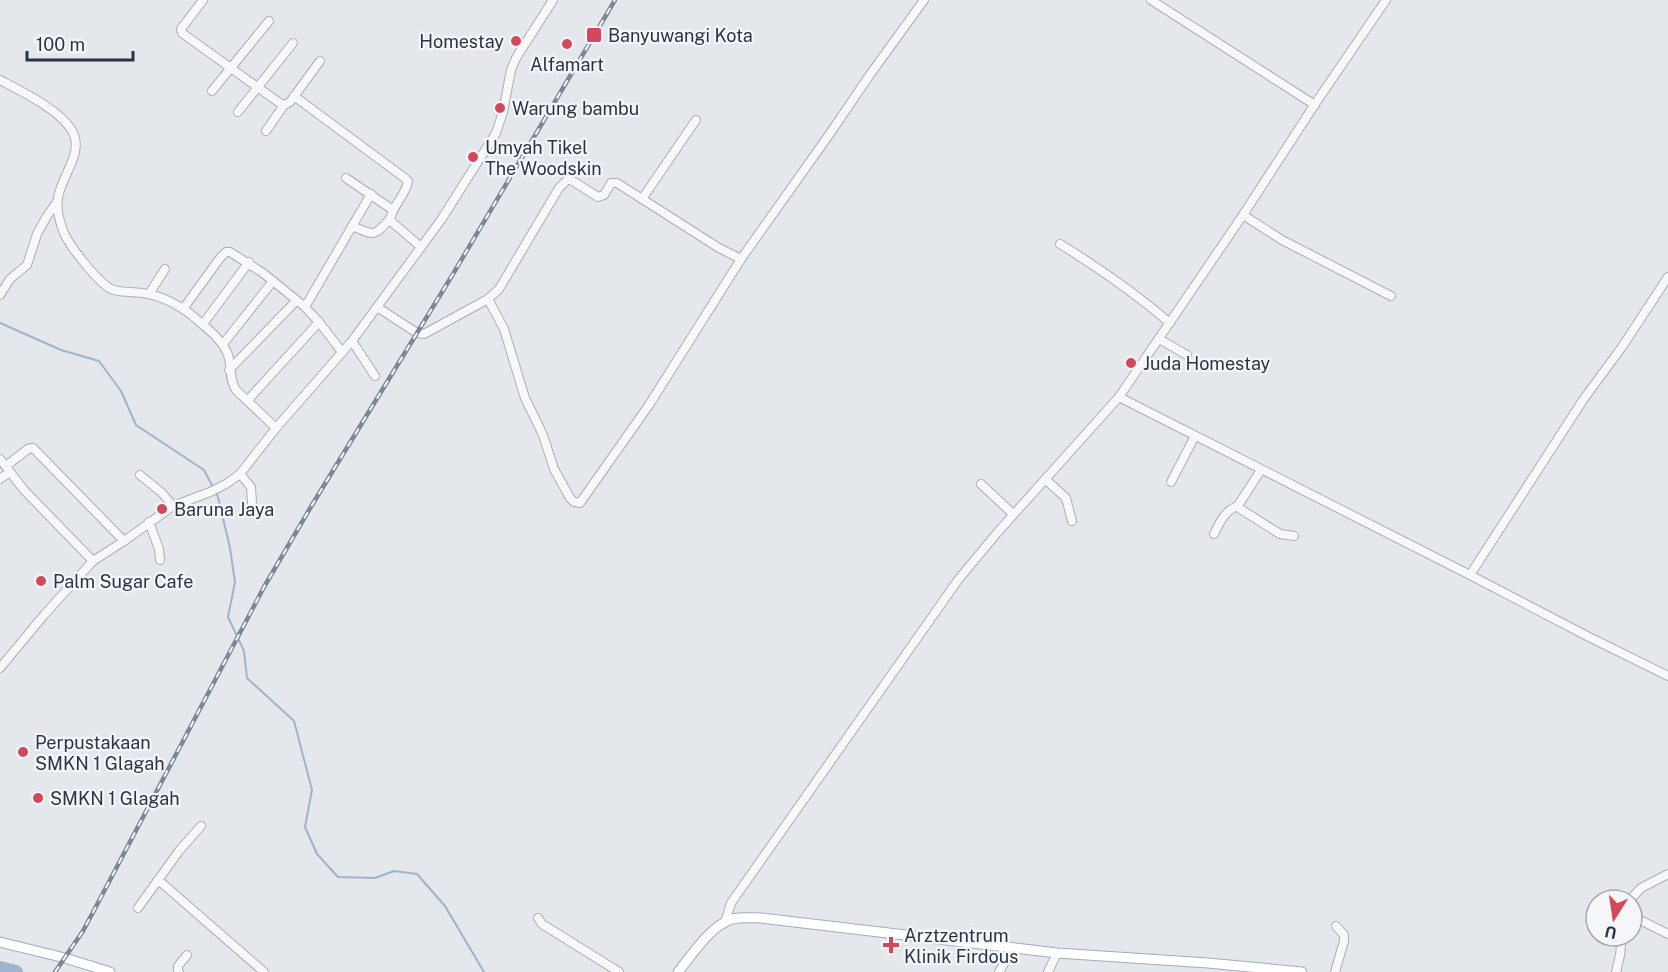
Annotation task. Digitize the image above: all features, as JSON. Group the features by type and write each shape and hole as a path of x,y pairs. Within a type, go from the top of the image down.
{"main road":[{"path":"678,972 708,936 725,922 741,918 761,918 1057,953 1302,972"},
{"path":"0,942 110,972"}],"street":[{"path":"203,0 181,31 284,105"},
{"path":"0,668 93,561 173,506 210,492 240,474 276,428 352,341 455,200 496,133 516,58 554,0"},
{"path":"488,299 500,318 525,398 543,435 554,469 570,498 574,502 580,502 649,405 741,259 924,0"},
{"path":"1151,0 1314,105"},
{"path":"725,922 731,903 958,580 1013,514 1119,397 1386,0"},
{"path":"212,91 269,21"},
{"path":"238,112 293,43"},
{"path":"266,131 320,61"},
{"path":"0,80 39,102 68,124 74,134 74,156 59,190 58,214 64,233 89,268 113,290 149,294 183,309 203,324 223,344 229,358 234,387 276,428"},
{"path":"294,96 408,181 390,219 377,233 373,234 352,226"},
{"path":"642,199 696,120"},
{"path":"346,178 393,210"},
{"path":"377,307 417,333 424,334 488,299 499,289 565,180 571,180 600,197 604,195 611,183 616,183 719,248 741,259"},
{"path":"304,307 371,194"},
{"path":"0,295 10,279 27,265 37,234 57,202"},
{"path":"1243,215 1282,240 1391,296"},
{"path":"390,219 421,247"},
{"path":"1060,244 1099,268 1142,299 1170,323"},
{"path":"183,309 226,252 232,252 249,262 304,307 342,352"},
{"path":"203,324 249,262"},
{"path":"149,294 165,269"},
{"path":"1470,575 1583,400 1622,347 1668,277"},
{"path":"223,344 273,281"},
{"path":"230,370 296,301"},
{"path":"248,400 319,322"},
{"path":"1159,339 1187,355"},
{"path":"352,341 375,376"},
{"path":"1119,397 1668,676"},
{"path":"1171,482 1195,436"},
{"path":"0,479 28,449 33,448 124,541"},
{"path":"0,459 36,503 93,561"},
{"path":"1214,534 1227,511 1238,506 1261,470"},
{"path":"140,474 173,506"},
{"path":"240,474 251,487 252,503"},
{"path":"1045,479 1066,498 1072,521"},
{"path":"981,484 1013,514"},
{"path":"1238,506 1280,534 1294,536"},
{"path":"150,522 159,549 160,560"},
{"path":"138,908 179,851 201,826"},
{"path":"1641,888 1668,873"},
{"path":"158,881 264,972"},
{"path":"538,918 542,924 619,972"},
{"path":"1644,922 1668,934"},
{"path":"1335,972 1344,940 1344,935 1336,926"},
{"path":"999,972 1013,948"},
{"path":"1616,972 1621,948"},
{"path":"1048,972 1057,953"},
{"path":"179,972 178,966 187,955"}],"waterway":[{"path":"0,323 61,350 99,361 121,391 136,425 204,470 218,497 230,548 235,582 228,617 244,651 247,678 294,721 312,790 305,827 317,854 338,877 375,878 394,871 417,874 445,906 484,972"},
{"path":"0,968 16,972"}],"railway":[{"path":"55,972 83,931 264,587 615,0"}],"place":[{"name":"Banyuwangi Kota","path":"594,35"},
{"name":"Homestay","path":"516,41"},
{"name":"Alfamart","path":"567,44"},
{"name":"Warung bambu","path":"500,108"},
{"name":"Umyah Tikel The Woodskin","path":"473,157"},
{"name":"Juda Homestay","path":"1131,363"},
{"name":"Baruna Jaya","path":"162,509"},
{"name":"Palm Sugar Cafe","path":"41,581"},
{"name":"Perpustakaan SMKN 1 Glagah","path":"23,752"},
{"name":"SMKN 1 Glagah","path":"38,798"},
{"name":"Arztzentrum Klinik Firdous","path":"891,945"}]}
